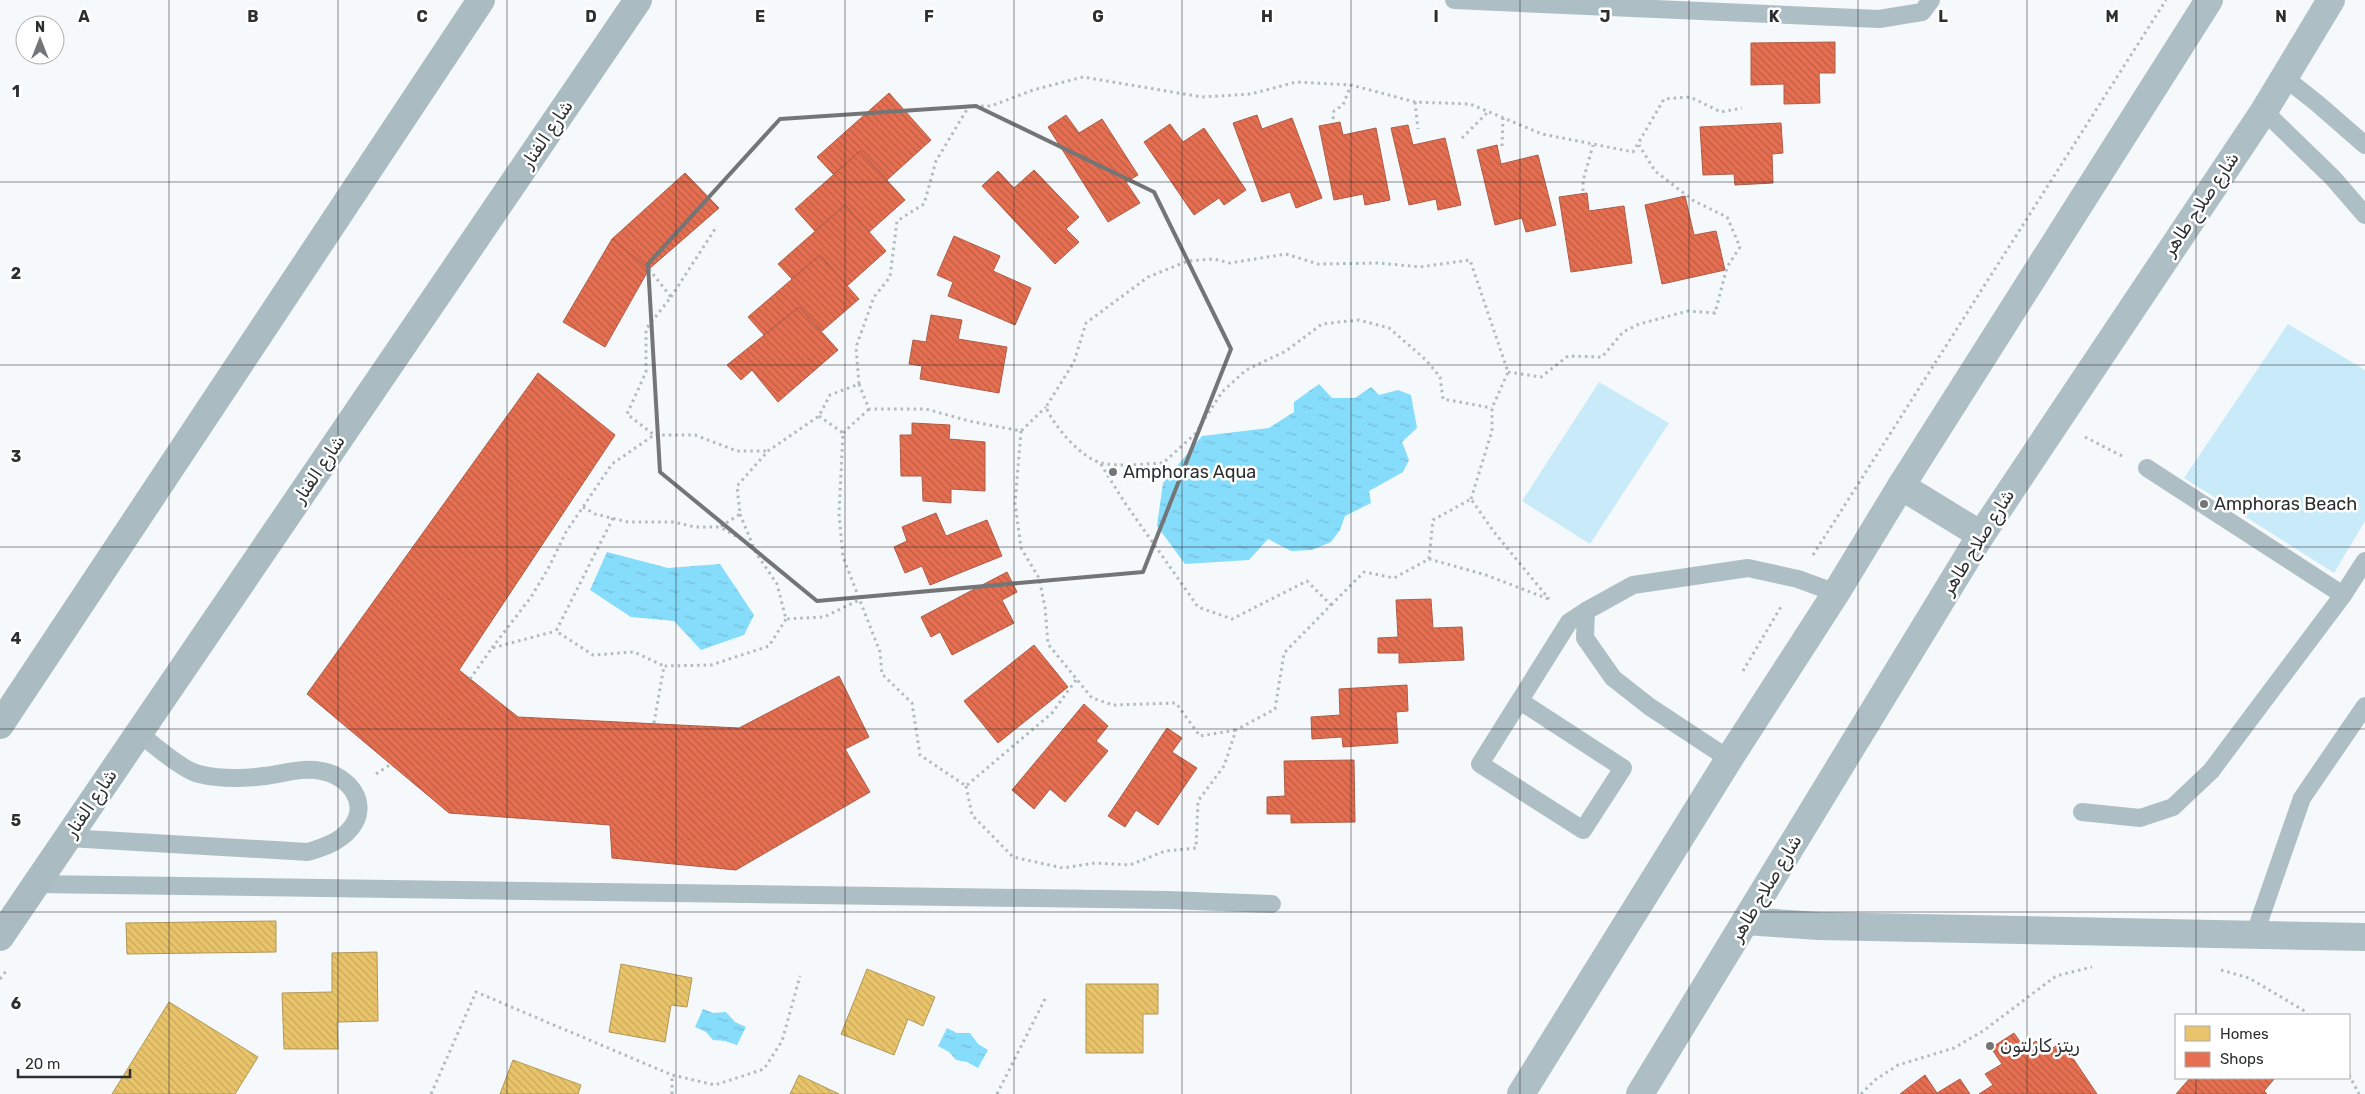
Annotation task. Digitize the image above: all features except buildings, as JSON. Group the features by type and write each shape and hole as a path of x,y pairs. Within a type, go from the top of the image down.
{"main road":[{"path":"0,726 480,0"},
{"name":"شارع الفنار","path":"0,937 624,12 638,0"}],"street":[{"path":"1521,1094 1729,759 1836,593 1901,486 2209,0"},
{"name":"شارع صلاح طاهر","path":"1640,1094 1981,535 2264,111 2331,0"},
{"path":"1901,486 1981,535"},
{"path":"1746,921 1818,926 2365,937"}],"lane":[{"path":"1454,0 1878,19 1922,12 1931,0"},
{"path":"2284,77 2365,145"},
{"path":"2264,111 2333,178 2365,215"},
{"path":"2147,468 2343,595"},
{"path":"2082,812 2140,818 2173,807 2211,771 2343,595 2365,561"},
{"path":"1520,701 1623,768 1583,830 1480,764 1569,622 1633,585 1748,568 1798,579 1836,593"},
{"path":"1586,611 1585,638 1613,678 1650,707 1729,759"},
{"path":"2254,936 2302,798 2365,706"},
{"path":"68,838 308,852 338,840 356,820 358,799 353,789 331,774 306,770 242,778 197,774 157,748 139,733"},
{"path":"36,884 1129,899 1272,904"}],"path":[{"path":"869,409 859,384 856,347 874,297 890,278 897,221 924,204 936,161 969,106 991,106 1033,90 1083,77 1202,97 1251,94 1296,82 1351,85 1415,102 1470,104 1542,134 1633,152 1639,145 1664,98 1690,97 1721,112 1742,108"},
{"path":"1333,119 1334,111 1343,105 1351,85"},
{"path":"1415,102 1418,129"},
{"path":"1462,138 1488,111"},
{"path":"1502,146 1504,118"},
{"path":"1583,192 1583,181 1593,145"},
{"path":"1508,372 1541,377 1568,356 1602,357 1623,332 1639,324 1688,310 1714,313 1727,268 1740,247 1727,217 1694,201 1655,172 1639,145"},
{"path":"654,435 627,414 646,372 646,329 671,297 717,226"},
{"path":"1429,559 1433,520 1471,499 1492,432 1492,408 1508,372 1470,260 1420,268 1379,263 1318,264 1286,254 1230,263 1214,259 1188,261 1148,278 1086,323 1074,362 1046,406 1021,431 1015,502 1021,548 1039,578 1045,607 1048,644 1092,698 1113,705 1176,703 1200,736 1236,730 1275,710 1284,653 1364,572 1394,578 1429,559 1486,575 1550,600 1586,611"},
{"path":"649,269 671,297"},
{"path":"1100,463 1163,463 1195,434 1222,392 1246,370 1286,351 1322,324 1360,320 1389,328 1426,360 1440,377 1442,399 1492,408"},
{"path":"492,648 556,631 593,655 634,652 664,666 711,665 770,646 786,619 777,584 753,546 740,514 737,486 768,451 819,416 830,395 859,384"},
{"path":"1046,406 1050,418 1070,442 1100,463 1124,502 1198,607 1232,619 1307,581 1331,605"},
{"path":"1021,431 969,421 926,409 869,409 843,433 839,514 843,557 880,652 882,674 912,703 920,755 966,786 972,816 1013,857 1062,868 1095,863 1130,865 1165,851 1196,848 1198,801 1224,766 1236,730"},
{"path":"819,416 843,433"},
{"path":"2055,423 2147,468"},
{"path":"470,679 531,597 548,569 566,532 612,464 654,435 695,435 737,451 768,451"},
{"path":"1471,499 1494,532 1550,600"},
{"path":"583,507 596,514 628,522 674,522 695,528 720,528 753,546"},
{"path":"720,528 740,514"},
{"path":"556,631 613,518"},
{"path":"786,619 824,617 859,600"},
{"path":"654,723 664,666"},
{"path":"966,786 1052,713 1076,680"},
{"path":"1861,1094 1875,1080 1898,1065 1954,1048 1983,1031 2056,976 2102,965"},
{"path":"2213,967 2249,978 2304,1010 2306,1014"},
{"path":"431,1094 476,992 672,1075 715,1085 764,1069 782,1041 800,976"},
{"path":"997,1094 1046,997"},
{"path":"672,1075 672,1094"},
{"path":"2350,1077 2359,1094"}],"highlighted area":[{"path":"976,106 1154,192 1231,349 1143,572 817,601 660,472 648,264 780,119"}],"shaded area":[{"path":"2288,324 2365,370 2365,521 2334,573 2184,478"},
{"path":"1599,382 1669,423 1590,544 1522,501"}],"water":[{"path":"1319,384 1332,398 1355,398 1371,387 1379,395 1398,390 1411,395 1417,428 1402,442 1409,460 1403,472 1369,491 1371,503 1345,516 1340,530 1331,542 1312,550 1291,551 1268,539 1249,560 1185,564 1157,526 1163,483 1202,436 1269,428 1294,412 1294,402"},
{"path":"607,552 668,568 720,564 754,615 744,635 701,650 674,621 631,617 590,590"},
{"path":"703,1009 713,1013 726,1012 735,1022 746,1027 737,1045 713,1040 706,1032 695,1027"},
{"path":"947,1028 957,1033 970,1033 978,1044 988,1050 978,1068 967,1062 956,1060 949,1052 938,1046"}],"place":[{"name":"Amphoras Aqua","path":"1113,472"},
{"name":"Amphoras Beach","path":"2204,504"},
{"name":"ريتز كارلتون","path":"1990,1046"}]}
